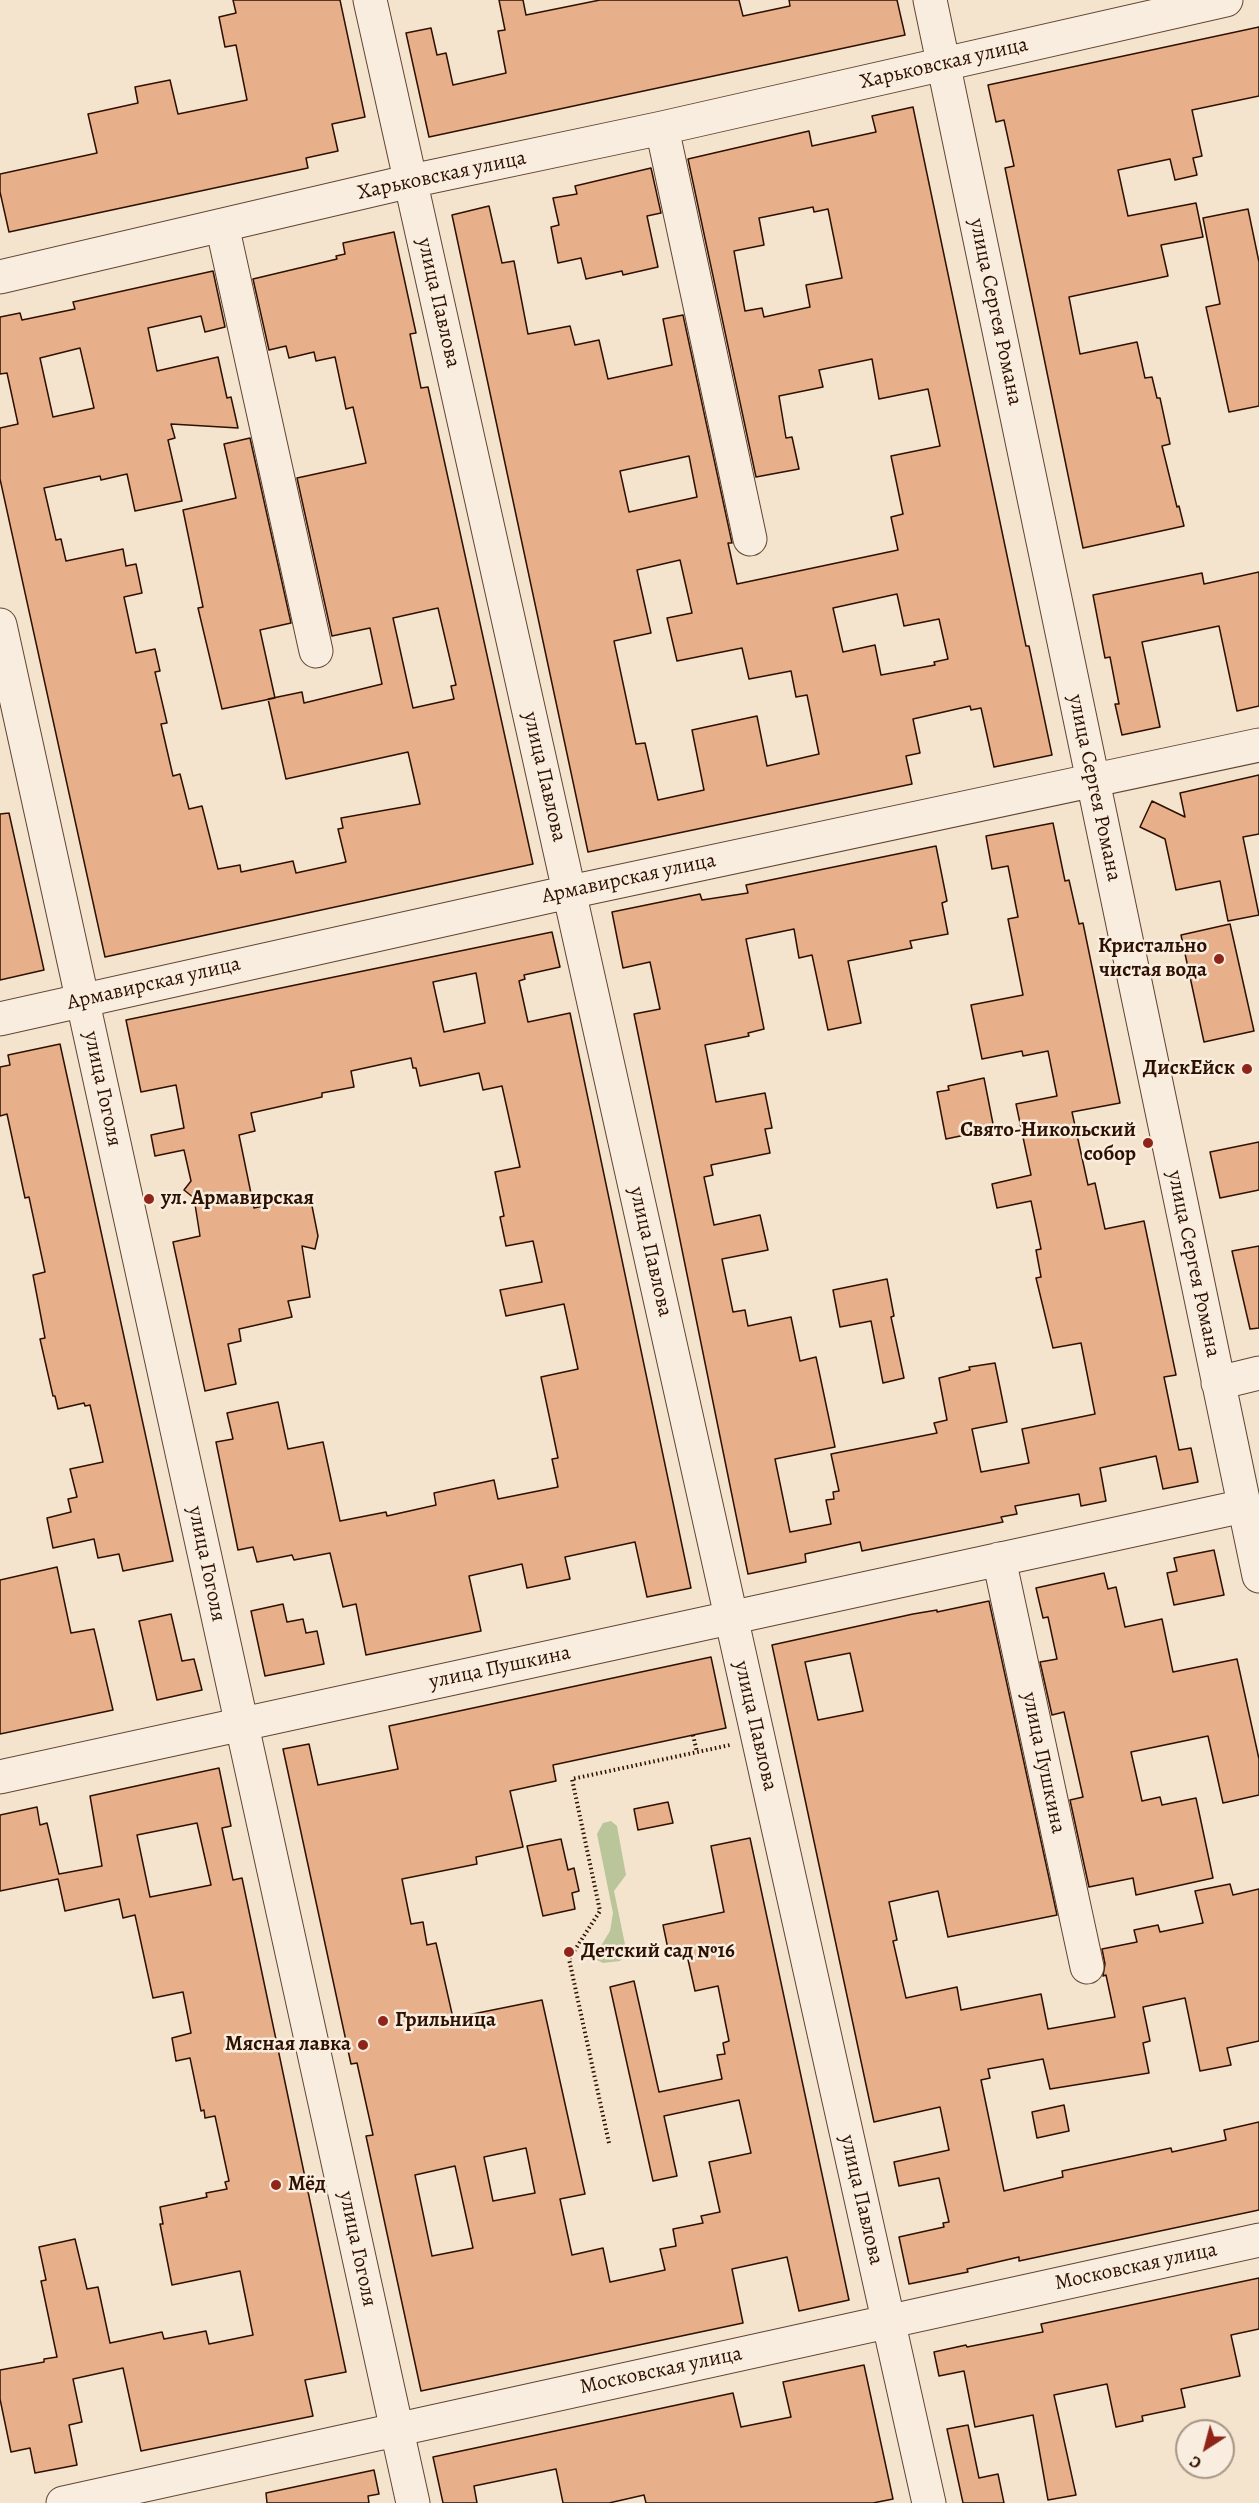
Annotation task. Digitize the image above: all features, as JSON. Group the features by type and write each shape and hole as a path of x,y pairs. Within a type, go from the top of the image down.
{"street":[{"name":"улица Павлова","path":"370,0 929,2503"},
{"name":"улица Сергея Романа","path":"930,0 1259,1576"},
{"name":"Харьковская улица","path":"0,277 411,182 662,128 1226,0"},
{"path":"662,128 750,539"},
{"path":"222,225 316,651"},
{"name":"улица Гоголя","path":"0,625 413,2503"},
{"name":"Армавирская улица","path":"0,1018 569,892 1259,745"},
{"path":"1218,1383 1259,1373"},
{"name":"улица Пушкина","path":"0,1778 1244,1506"},
{"name":"улица Пушкина","path":"999,1559 1087,1967"},
{"name":"Московская улица","path":"63,2503 1259,2240"}],"path":[{"path":"693,1735 697,1752"},
{"path":"609,2143 570,1959 600,1911 572,1779 758,1739"}],"green space":[{"path":"611,1821 617,1826 626,1875 614,1891 627,1954 620,1961 603,1963 597,1960 596,1954 610,1931 613,1913 597,1834 603,1823"}],"building":[{"path":"233,0 340,0 365,117 332,124 338,151 306,158 308,168 9,232 0,192 0,174 97,153 88,114 138,103 135,87 170,80 178,114 247,100 236,45 225,47 219,17 236,13"},
{"path":"499,0 523,0 526,15 600,0 739,0 743,16 790,6 789,0 897,0 905,35 429,137 406,33 431,28 437,55 446,53 453,85 506,73 498,31 505,30"},
{"path":"1259,27 1259,96 1192,110 1202,156 1193,158 1197,175 1175,180 1170,159 1118,170 1128,216 1196,203 1203,237 1161,245 1168,276 1069,297 1080,354 1137,342 1145,378 1152,377 1157,398 1160,398 1170,444 1162,446 1184,526 1083,548 1005,168 1014,166 1004,120 996,122 988,85"},
{"path":"913,107 1026,646 1029,646 1052,755 994,767 981,708 971,710 970,706 913,719 920,753 906,756 912,784 588,852 452,215 489,206 502,263 514,261 528,334 570,326 575,345 599,340 608,379 672,365 663,319 683,315 732,543 728,543 737,584 898,550 891,517 903,514 891,456 940,446 928,389 879,399 872,359 819,370 823,387 779,396 786,438 792,437 799,469 756,477 688,159 809,131 812,146 876,132 872,116","holes":["813,207 814,212 828,209 842,278 806,285 810,307 764,317 762,308 745,311 734,251 764,245 759,218","689,456 697,497 629,512 620,471","680,560 692,613 667,618 677,661 742,648 749,679 791,671 796,697 807,695 819,754 767,766 757,716 692,730 704,790 658,800 645,743 636,744 614,641 651,633 637,570","897,594 904,626 939,619 948,659 934,662 935,665 881,675 875,645 843,652 833,608"]},
{"path":"651,168 661,213 647,216 658,267 623,275 622,271 586,279 581,258 558,263 551,227 559,225 553,198 577,194 575,186"},
{"path":"1248,209 1259,262 1259,406 1229,412 1206,307 1220,304 1203,218"},
{"path":"394,232 416,333 410,334 421,388 428,387 533,864 105,957 0,479 0,428 18,424 7,373 0,374 0,317 20,313 22,320 75,309 73,302 213,271 225,327 205,332 201,316 148,328 157,371 218,357 227,398 231,397 238,428 171,424 175,438 168,440 182,501 135,511 127,474 101,480 100,476 44,488 56,540 61,539 66,561 123,549 126,566 136,564 142,593 124,597 136,653 155,649 160,671 155,672 167,723 161,724 173,776 180,774 189,809 202,806 218,869 240,865 241,872 293,861 296,873 346,862 338,829 343,828 341,818 420,804 408,752 286,779 268,699 302,692 304,703 382,684 370,628 332,636 297,478 366,463 353,407 346,409 335,357 316,361 314,352 289,358 286,346 269,350 253,279 337,259 336,256 345,254 343,243","holes":["80,348 94,408 53,417 40,358","438,608 456,685 451,686 454,699 413,708 393,618"]},
{"path":"250,438 291,623 260,630 275,698 222,709 198,608 203,607 183,510 236,498 224,444"},
{"path":"1259,572 1259,706 1237,711 1219,626 1142,642 1160,727 1122,735 1115,704 1119,704 1110,657 1105,658 1093,595 1202,573 1204,584"},
{"path":"1259,775 1259,834 1243,837 1259,915 1228,921 1220,881 1176,890 1165,839 1140,827 1152,801 1185,817 1180,793"},
{"path":"9,813 44,970 0,980 0,814"},
{"path":"1053,823 1065,881 1069,880 1079,924 1083,923 1120,1103 1072,1112 1088,1185 1095,1183 1105,1229 1144,1221 1176,1375 1164,1377 1179,1450 1191,1448 1198,1482 1163,1489 1156,1456 1100,1468 1106,1501 1081,1506 1079,1494 1015,1506 1017,1514 1001,1517 1003,1522 862,1551 860,1542 805,1554 806,1562 748,1574 634,1014 660,1009 650,962 623,968 612,912 700,894 702,900 748,893 746,885 936,846 947,901 942,903 948,934 910,941 912,948 848,961 861,1023 828,1030 812,955 799,958 794,929 746,939 764,1029 748,1033 749,1036 705,1045 716,1102 765,1093 772,1128 765,1129 770,1153 711,1165 713,1175 704,1177 714,1225 760,1215 768,1250 722,1259 733,1312 745,1310 748,1326 791,1317 800,1361 816,1357 835,1447 775,1459 790,1532 831,1524 826,1500 834,1499 833,1492 839,1491 831,1454 937,1433 934,1423 947,1420 939,1378 970,1370 969,1367 995,1363 1007,1422 972,1429 981,1472 1029,1463 1022,1429 1095,1414 1081,1343 1053,1348 1036,1278 1041,1277 1036,1250 1041,1249 1031,1201 997,1208 992,1184 1031,1175 1016,1104 1057,1096 1048,1051 1023,1056 1022,1051 982,1059 971,1005 1023,995 1008,919 1018,917 1008,866 992,869 986,836"},
{"path":"1230,924 1254,1031 1204,1042 1181,935"},
{"path":"552,932 560,967 524,975 525,979 519,981 528,1022 570,1013 691,1588 647,1597 635,1542 565,1557 570,1579 527,1588 522,1564 469,1576 481,1631 366,1655 356,1604 343,1607 330,1553 294,1560 292,1555 257,1562 253,1547 238,1550 216,1442 233,1439 227,1413 278,1402 288,1449 323,1442 340,1521 386,1512 387,1516 436,1505 434,1493 494,1480 498,1499 558,1487 552,1459 558,1458 541,1377 578,1369 564,1304 506,1316 500,1290 542,1282 533,1241 506,1246 500,1217 504,1216 495,1172 520,1167 502,1086 483,1090 479,1073 420,1086 411,1058 351,1071 354,1087 322,1093 322,1097 251,1113 255,1131 239,1135 254,1208 310,1196 318,1236 315,1249 302,1246 310,1297 288,1301 292,1317 239,1329 241,1341 228,1344 236,1384 205,1391 173,1242 200,1236 194,1198 184,1190 191,1181 184,1150 155,1156 151,1135 184,1128 176,1085 141,1092 126,1020","holes":["476,973 485,1023 444,1032 433,982"]},
{"path":"60,1044 173,1561 123,1571 119,1554 98,1558 94,1539 53,1548 47,1518 71,1512 68,1499 77,1497 70,1469 103,1462 90,1405 85,1406 84,1403 58,1409 55,1396 53,1396 40,1339 45,1338 33,1275 45,1272 29,1197 25,1198 7,1114 0,1116 0,1067 10,1065 8,1055"},
{"path":"984,1078 994,1129 946,1139 937,1092 949,1090 948,1086"},
{"path":"1259,1142 1259,1190 1220,1198 1210,1152"},
{"path":"1259,1246 1259,1328 1250,1329 1232,1251"},
{"path":"887,1279 894,1316 891,1317 904,1378 883,1383 871,1321 840,1327 833,1290"},
{"path":"1214,1550 1224,1595 1174,1605 1167,1573 1177,1571 1174,1558"},
{"path":"57,1567 71,1633 94,1629 113,1710 0,1734 0,1580"},
{"path":"1104,1573 1108,1589 1116,1587 1125,1627 1162,1619 1173,1672 1237,1659 1259,1759 1259,1795 1223,1803 1208,1736 1131,1752 1142,1801 1160,1797 1162,1805 1196,1798 1213,1878 1136,1895 1133,1878 1089,1887 1070,1800 1083,1797 1064,1712 1052,1715 1040,1662 1057,1659 1048,1617 1043,1618 1036,1588"},
{"path":"989,1601 1057,1915 948,1937 938,1891 889,1902 897,1940 893,1941 906,1998 957,1987 961,2010 1041,1994 1048,2029 1115,2017 1106,1975 1103,1976 1105,1964 1102,1949 1137,1942 1134,1930 1158,1925 1160,1932 1203,1923 1195,1891 1230,1884 1233,1895 1259,1889 1259,2041 1227,2048 1231,2065 1200,2071 1185,1998 1143,2007 1150,2041 1143,2043 1149,2073 1050,2089 1043,2059 988,2069 990,2078 981,2080 1004,2191 1063,2177 1062,2171 1171,2148 1172,2152 1226,2140 1224,2130 1259,2122 1259,2210 1019,2261 1019,2257 967,2269 968,2272 909,2284 899,2237 944,2227 943,2223 949,2222 939,2178 899,2186 894,2162 949,2150 940,2107 874,2122 772,1645 913,1614 937,1610 937,1612","holes":["850,1653 863,1711 818,1720 805,1662"]},
{"path":"283,1604 287,1622 303,1619 306,1633 317,1631 324,1664 265,1676 251,1611"},
{"path":"171,1614 182,1661 194,1659 202,1690 157,1700 139,1621"},
{"path":"711,1657 726,1728 553,1765 556,1781 510,1791 523,1847 476,1857 477,1864 402,1879 411,1924 423,1922 427,1945 436,1943 453,2018 542,2000 585,2194 560,2199 572,2255 603,2248 610,2282 665,2270 660,2249 676,2246 673,2229 703,2223 701,2216 720,2212 709,2162 751,2153 739,2100 664,2116 677,2176 653,2181 610,1987 634,1981 659,2092 722,2079 717,2055 725,2054 723,2043 729,2041 718,1986 695,1991 685,1946 668,1949 663,1925 724,1912 711,1846 750,1838 849,2300 799,2311 787,2257 732,2269 743,2323 421,2391 366,2136 373,2135 357,2063 351,2064 283,1749 309,1744 318,1785 398,1769 389,1726","holes":["526,2148 535,2193 493,2201 484,2157","455,2166 473,2248 432,2256 415,2175"]},
{"path":"219,1768 231,1826 222,1828 233,1880 242,1878 346,2372 305,2380 313,2416 141,2451 123,2368 73,2379 82,2422 69,2425 77,2465 35,2473 30,2448 11,2452 0,2399 0,2370 44,2362 44,2359 57,2357 41,2281 46,2280 39,2247 75,2239 87,2289 98,2287 110,2343 162,2332 164,2339 206,2331 209,2344 253,2335 240,2271 172,2285 160,2224 163,2224 160,2207 207,2197 206,2193 227,2189 225,2182 229,2181 215,2116 205,2118 204,2110 201,2111 190,2058 176,2061 172,2038 191,2033 183,1992 153,1998 135,1915 123,1918 119,1899 65,1911 58,1879 0,1891 0,1815 37,1807 40,1825 47,1823 59,1874 102,1866 90,1796","holes":["197,1823 211,1885 150,1897 137,1835"]},
{"path":"668,1802 673,1823 638,1830 634,1809"},
{"path":"561,1839 568,1870 574,1868 579,1891 572,1893 575,1909 543,1916 527,1846"},
{"path":"1064,2105 1069,2131 1037,2138 1032,2112"},
{"path":"1259,2278 1259,2329 1231,2335 1240,2376 1181,2389 1185,2407 1142,2416 1143,2421 1116,2427 1107,2384 1054,2395 1076,2495 1048,2500 1033,2415 975,2427 964,2371 939,2376 934,2352 1043,2332 1041,2324"},
{"path":"864,2365 893,2499 873,2503 646,2503 644,2495 609,2503 563,2503 556,2469 474,2486 477,2503 443,2503 433,2457 733,2393 741,2427 791,2417 783,2382"},
{"path":"968,2425 979,2478 998,2474 1004,2503 963,2503 947,2429"},
{"path":"374,2470 379,2494 368,2496 369,2503 267,2503 266,2493"}],"place":[{"name":"Кристально чистая вода","path":"1219,959"},
{"name":"ДискЕйск","path":"1247,1069"},
{"name":"Свято-Никольский собор","path":"1148,1143"},
{"name":"ул. Армавирская","path":"149,1199"},
{"name":"Детский сад №16","path":"569,1952"},
{"name":"Грильница","path":"383,2021"},
{"name":"Мясная лавка","path":"363,2045"},
{"name":"Мёд","path":"276,2185"}]}
